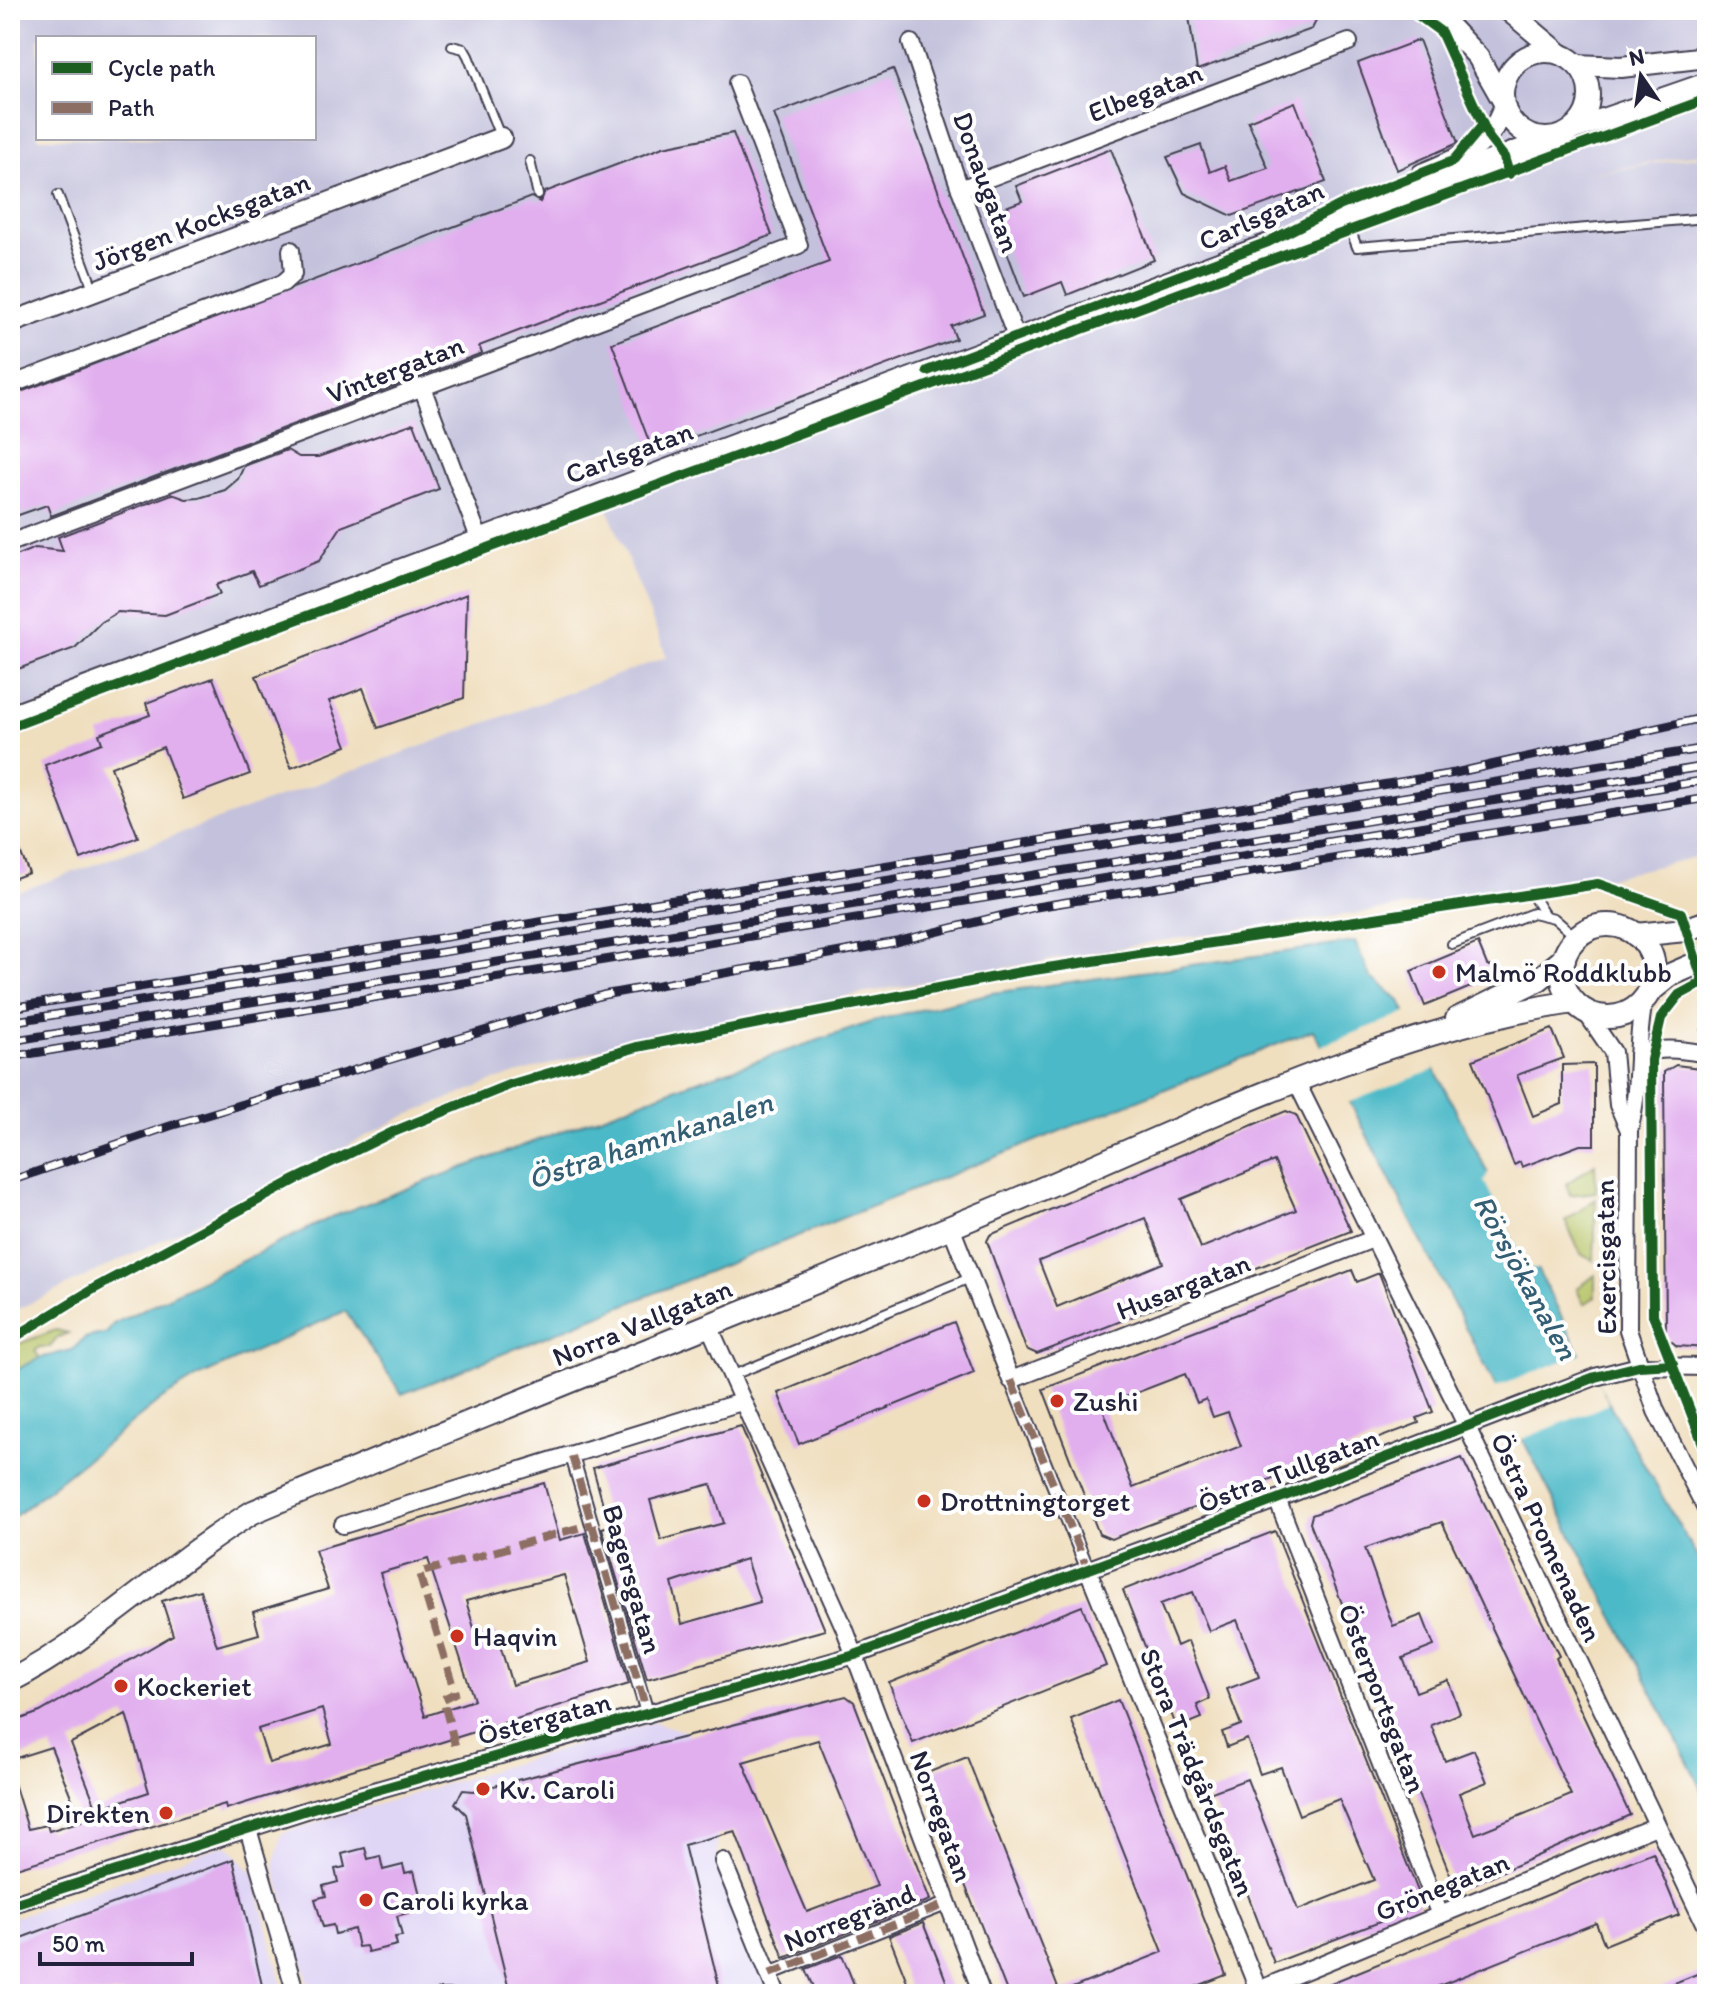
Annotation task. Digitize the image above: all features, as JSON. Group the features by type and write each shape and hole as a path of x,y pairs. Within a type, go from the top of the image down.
{"main road":[{"path":"1424,1036 1539,979 1564,959 1577,938 1590,929 1609,925 1636,935 1685,930 1707,922"},
{"path":"1636,935 1648,949 1653,967 1646,997"},
{"path":"1564,959 1563,982 1579,1006"},
{"path":"1424,1036 1579,1006 1611,1017 1624,1014 1670,975 1707,959"},
{"name":"Norra Vallgatan","path":"10,1681 41,1665 198,1546 253,1512 710,1328 1297,1083 1424,1036"}],"street":[{"path":"1434,10 1478,57 1522,131 1538,138 1561,134 1582,119 1589,96 1586,79 1568,59 1508,10"},
{"name":"Elbegatan","path":"960,189 1349,42"},
{"name":"Donaugatan","path":"911,43 960,189 1016,337"},
{"path":"1504,104 1504,82 1519,61 1539,52 1621,67 1707,57"},
{"name":"Vintergatan","path":"10,543 799,245 737,83"},
{"name":"Carlsgatan","path":"1342,210 1707,83"},
{"name":"Carlsgatan","path":"10,716 1268,242 1472,151 1489,138 1504,104"},
{"name":"Jörgen Kocksgatan","path":"10,323 501,138"},
{"path":"10,385 283,283 293,274 291,250"},
{"path":"422,387 479,538"},
{"name":"Exercisgatan","path":"1646,997 1638,1055 1637,1102 1629,1130 1628,1330 1656,1411 1707,1511"},
{"name":"Exercisgatan","path":"1579,1006 1613,1052 1618,1105 1629,1130"},
{"path":"1638,1055 1653,1050 1679,1048 1706,1054"},
{"name":"Östra Promenaden","path":"1297,1083 1467,1428 1707,1929"},
{"path":"951,1227 1088,1570"},
{"name":"Husargatan","path":"1011,1380 1373,1239"},
{"path":"710,1328 855,1655"},
{"path":"1639,1366 1707,1367"},
{"name":"Östra Tullgatan","path":"1088,1570 1505,1414 1595,1377 1639,1366"},
{"path":"343,1525 741,1402"},
{"name":"Bagersgatan","path":"572,1456 648,1716"},
{"name":"Österportsgatan","path":"1277,1499 1440,1915"},
{"name":"Östergatan","path":"10,1905 454,1767 648,1716 855,1655 1088,1570"},
{"name":"Stora Trädgårdsgatan","path":"1088,1570 1255,1993"},
{"name":"Norregatan","path":"855,1655 982,1994"},
{"name":"Grönegatan","path":"1255,1993 1656,1826"},
{"path":"248,1829 296,1994"},
{"path":"723,1861 777,1994"},
{"name":"Norregränd","path":"769,1974 946,1904"}],"lane":[{"path":"452,46 464,49 468,56 501,138"},
{"path":"530,161 538,195"},
{"path":"58,195 94,291"},
{"path":"1342,210 1357,247 1707,218"},
{"path":"1532,895 1544,914"},
{"path":"1452,944 1524,915 1544,914 1554,918 1577,938"},
{"path":"1706,1054 1707,1027"},
{"path":"731,1377 971,1278"},
{"path":"439,1994 449,1994"}],"shaded area":[{"path":"10,10 1707,10 1707,152 1578,176 1707,155 1707,854 1608,878 1161,941 886,989 633,1040 496,1080 403,1117 228,1208 10,1313 10,895 667,657 604,499 10,716"},
{"path":"653,1722 687,1732 716,1829 718,1865 772,1994 312,1994 274,1866 282,1833"},
{"path":"226,1844 254,1874 284,1994 10,1994 10,1919"}],"green space":[{"path":"1595,1164 1596,1192 1570,1195 1566,1184"},
{"path":"1596,1199 1594,1261 1581,1254 1565,1221"},
{"path":"1595,1275 1595,1297 1584,1304 1577,1289"},
{"path":"56,1330 68,1333 58,1337 50,1347 39,1347 35,1351 40,1358 10,1373 10,1347"}],"water":[{"path":"1355,942 1371,977 1400,1001 1580,1353 1707,1574 1707,1799 1313,1030 402,1394 345,1311 198,1377 162,1399 10,1520 10,1373 40,1358 72,1350 85,1338 107,1333 113,1324 334,1216 688,1084 881,1019 992,993"}],"pier":[{"path":"1409,1012 1436,1069 1347,1103 1318,1047"},
{"path":"1490,1169 1540,1269 1528,1269 1484,1181"},
{"path":"1583,1353 1609,1404 1520,1440 1494,1388"}],"building":[{"path":"1188,10 1313,10 1317,19 1312,29 1197,70"},
{"path":"1419,40 1458,143 1397,170 1358,63"},
{"path":"893,69 984,314 951,326 956,339 653,452 612,343 829,262 774,114"},
{"path":"1295,102 1326,182 1232,216 1184,193 1167,157 1201,145 1210,172 1225,166 1231,181 1268,168 1248,121"},
{"path":"733,133 772,235 479,346 482,353 51,516 47,505 10,518 10,396 531,197 540,202 545,192 663,147"},
{"path":"1111,149 1154,260 1067,295 1062,282 1024,297 992,212 1022,201 1016,186"},
{"path":"414,423 439,489 341,527 319,561 259,585 252,571 216,585 220,594 165,615 118,612 101,622 75,648 10,672 10,558 35,548 63,551 58,537 172,494 186,499 225,490 238,479 244,466 287,450 299,457 318,457"},
{"path":"467,594 464,698 378,728 363,688 329,701 347,746 291,768 256,676"},
{"path":"213,678 250,774 183,799 163,747 111,767 138,837 81,859 45,765 102,743 99,734 150,715 146,703"},
{"path":"10,827 29,873 10,880"},
{"path":"1478,943 1487,965 1507,972 1425,1006 1411,971"},
{"path":"1552,1029 1564,1058 1517,1075 1533,1116 1562,1104 1562,1065 1594,1064 1594,1145 1580,1145 1522,1167 1520,1162 1514,1165 1473,1060"},
{"path":"1676,1065 1707,1069 1707,1348 1677,1346 1666,1337 1664,1072"},
{"path":"1286,1111 1296,1115 1351,1231 1037,1354 1026,1349 987,1241 990,1235","holes":["1274,1161 1296,1210 1201,1248 1181,1199","1145,1218 1163,1263 1057,1307 1039,1261"]},
{"path":"1352,1270 1357,1282 1379,1273 1433,1412 1417,1418 1419,1423 1111,1539 1099,1534 1043,1389","holes":["1185,1374 1197,1403 1206,1399 1213,1417 1228,1412 1241,1446 1133,1488 1102,1406"]},
{"path":"954,1322 974,1373 799,1444 778,1393"},
{"path":"741,1426 825,1630 647,1679 602,1528 609,1526 593,1468","holes":["711,1484 724,1523 661,1540 650,1500","746,1559 760,1602 682,1624 672,1583"]},
{"path":"1462,1458 1559,1656 1556,1658 1630,1815 1462,1889 1455,1887 1310,1523 1312,1515","holes":["1442,1522 1571,1795 1475,1834 1459,1793 1487,1782 1474,1750 1445,1761 1431,1725 1460,1713 1448,1680 1416,1692 1403,1658 1434,1646 1422,1615 1393,1626 1365,1548"]},
{"path":"544,1483 560,1540 585,1533 629,1684 226,1809 225,1804 10,1870 10,1783 14,1783 28,1829 47,1825 49,1831 81,1821 51,1747 10,1760 10,1723 40,1712 173,1635 162,1601 200,1590 217,1646 259,1634 253,1612 328,1589 315,1550","holes":["428,1559 474,1700 425,1716 380,1573","564,1575 590,1662 512,1685 496,1632 477,1638 466,1601","322,1709 332,1744 269,1763 258,1729","126,1714 149,1792 97,1809 71,1743"]},
{"path":"1275,1531 1421,1899 1416,1908 1274,1963 1209,1793 1247,1779 1298,1910 1374,1880 1339,1799 1299,1815 1281,1767 1260,1774 1247,1739 1227,1747 1222,1732 1241,1725 1227,1689 1259,1677 1237,1620 1209,1631 1193,1592 1160,1604 1177,1646 1188,1641 1210,1699 1197,1705 1202,1718 1177,1728 1123,1590"},
{"path":"1082,1606 1106,1666 913,1743 889,1683"},
{"path":"846,1696 854,1702 930,1900 784,1958 735,1831 684,1845 721,1994 510,1994 466,1814 455,1803 463,1790 474,1791","holes":["818,1740 877,1886 807,1912 743,1762"]},
{"path":"1118,1700 1226,1975 1177,1994 1008,1994 922,1775 967,1757 1060,1993 1163,1952 1071,1719"},
{"name":"Caroli kyrka","path":"365,1848 368,1859 380,1856 383,1870 403,1865 405,1873 414,1871 421,1899 412,1901 414,1911 397,1916 402,1936 395,1937 397,1945 368,1952 366,1946 358,1947 354,1929 335,1934 333,1925 323,1927 315,1899 326,1896 323,1886 338,1882 335,1869 345,1867 342,1854"},
{"path":"1653,1852 1679,1915 1605,1945 1596,1923 1419,1994 1304,1994"},
{"path":"233,1859 264,1994 10,1994 10,1942"},
{"path":"923,1923 951,1994 912,1994 889,1936"},
{"path":"842,1955 858,1994 817,1994 806,1969"},
{"path":"1707,1970 1707,1994 1649,1994 1649,1993"}],"railway":[{"path":"10,1008 1455,773 1707,717"},
{"path":"10,1022 1707,748"},
{"path":"10,1041 1707,766"},
{"path":"10,1057 1707,780"},
{"path":"10,1181 170,1126 603,995 896,942 1036,907 1707,798"}],"marked path":[{"path":"1011,1380 1088,1570"},
{"path":"572,1456 648,1716"},
{"path":"455,1745 443,1699 455,1693 419,1573 592,1524"},
{"path":"769,1974 946,1904"}],"cycle path":[{"path":"1411,10 1441,32 1489,138 1504,157 1509,174"},
{"path":"10,727 1707,99"},
{"path":"927,371 1268,242 1341,205 1453,161 1483,125"},
{"path":"10,1340 95,1288 295,1180 393,1132 509,1085 637,1047 1021,972 1598,884 1681,913 1703,981"},
{"path":"1707,980 1679,995 1661,1018 1651,1060 1653,1315 1707,1454"},
{"path":"10,1905 313,1808 855,1655 1220,1521 1595,1377 1639,1366 1673,1364"}],"place":[{"name":"Malmö Roddklubb","path":"1439,972"},
{"name":"Zushi","path":"1057,1401"},
{"name":"Drottningtorget","path":"924,1501"},
{"name":"Haqvin","path":"457,1636"},
{"name":"Kockeriet","path":"121,1686"},
{"name":"Kv. Caroli","path":"483,1789"},
{"name":"Direkten","path":"166,1813"},
{"name":"Caroli kyrka","path":"366,1900"}],"water label":[{"name":"Östra hamnkanalen","path":"650,1140"},
{"name":"Rörsjökanalen","path":"1526,1277"}]}
